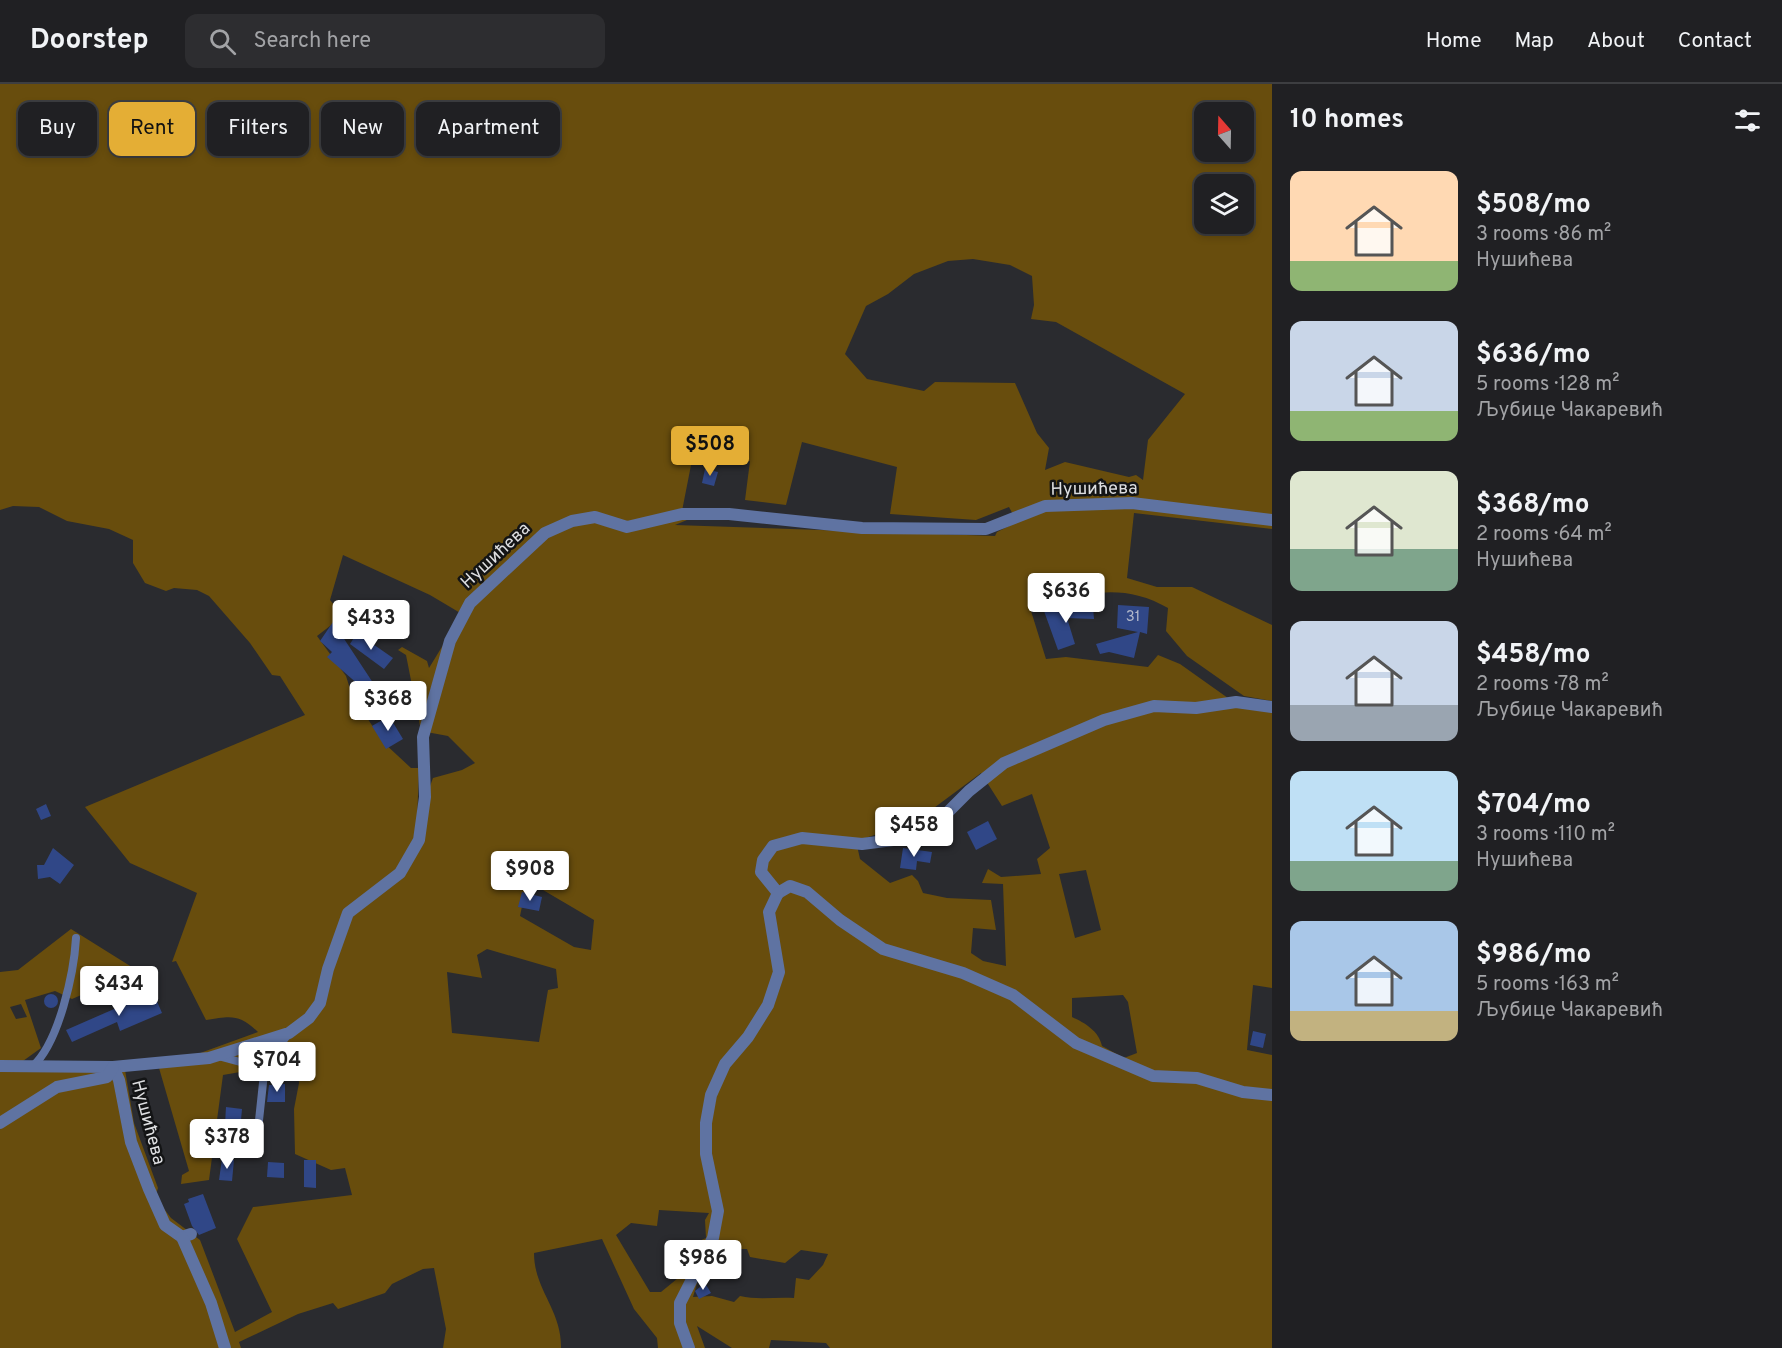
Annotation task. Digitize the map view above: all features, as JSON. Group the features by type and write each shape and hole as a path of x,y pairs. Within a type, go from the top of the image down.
{"street":[{"name":"Нушићева","path":"0,1066 113,1067 216,1056 290,1033 309,1018 320,1004 328,969 348,913 400,873 418,840 425,797 423,737 450,640 470,603 545,533 584,517 595,517 627,527 682,514 729,514 862,528 986,529 1045,506 1132,503 1272,520"},
{"path":"778,893 761,872 763,860 773,846 802,838 862,844 901,839 934,826 969,791 1004,763 1104,720 1154,706 1196,708 1236,702 1272,707"},
{"path":"689,1348 680,1323 680,1303 713,1238 718,1210 706,1154 706,1124 711,1095 724,1064 748,1036 768,1005 779,972 769,912 778,893 790,886 807,892 840,920 883,949 963,973 1013,995 1076,1043 1153,1076 1197,1077 1243,1092 1272,1095"},
{"name":"Нушићева","path":"113,1067 119,1080 131,1142 149,1189 165,1225 187,1236 225,1348"},
{"path":"0,1123 57,1087 107,1077 113,1067"}],"lane":[{"path":"33,1066 45,1055 70,987 76,938"},
{"name":"Нушићева","path":"257,1139 265,1064 290,1033"},
{"name":"Нушићева","path":"216,1056 255,1066 264,1074"}],"shaded area":[{"path":"0,84 1272,84 1272,529 1134,513 1127,578 1157,587 1192,587 1272,625 1272,701 1244,696 1187,656 1166,631 1168,608 1151,600 1117,592 1100,593 1066,599 1031,611 1046,659 1066,657 1148,667 1158,655 1180,664 1242,708 1272,711 1272,988 1253,985 1247,1050 1272,1055 1272,1348 830,1348 826,1343 771,1340 769,1348 732,1348 697,1326 705,1348 658,1348 657,1338 634,1309 602,1239 534,1253 538,1278 557,1322 561,1348 443,1348 446,1329 434,1268 423,1269 392,1284 385,1293 338,1309 333,1303 298,1314 239,1342 241,1348 0,1348 0,1069 125,1070 134,1123 158,1188 155,1197 171,1218 200,1240 235,1332 272,1312 237,1239 253,1207 352,1195 345,1168 331,1170 295,1154 294,1109 299,1083 298,1071 281,1050 268,1067 223,1075 209,1180 181,1184 182,1175 189,1171 159,1068 258,1032 240,1019 206,1020 176,961 172,962 197,893 130,863 85,807 305,715 280,676 272,675 250,643 209,596 197,590 174,588 166,591 145,583 133,563 133,540 109,529 67,521 39,507 13,506 0,510","holes":["973,259 1010,265 1032,276 1034,305 1031,319 1056,322 1185,394 1148,440 1143,480 1136,475 1129,477 1065,462 1045,470 1049,448 1037,433 1015,383 935,382 924,391 867,379 845,354 866,306 888,294 914,274 948,261","802,442 897,467 890,514 976,520 1009,507 1017,522 997,532 995,536 675,525 706,512 682,511 693,455 750,461 745,500 786,505","343,555 430,595 462,614 429,668 427,661 402,647 398,650 406,655 421,731 448,736 475,763 462,770 433,778 417,822 419,768 411,768 383,742 352,695 346,676 317,636 343,616 330,600","981,773 1002,806 1032,794 1050,848 1037,859 1041,874 1001,877 988,869 982,883 1003,884 1006,966 983,961 971,953 973,928 996,930 991,900 947,898 923,893 918,881 912,875 890,883 860,859 856,841 915,822","1086,870 1101,930 1075,938 1059,874","526,887 543,890 594,920 591,950 574,947 520,916","487,949 556,969 558,988 548,990 539,1042 452,1033 447,972 482,978 477,955","1123,995 1128,1002 1137,1053 1124,1058 1102,1046 1095,1032 1072,1017 1072,998","659,1210 709,1213 705,1220 706,1238 697,1242 692,1257 694,1265 661,1292 650,1292 616,1235 631,1223 657,1226","729,1249 747,1249 750,1257 785,1263 801,1250 828,1254 823,1265 809,1280 796,1278 794,1298 740,1296 734,1302 712,1296 693,1297 701,1270 720,1278 727,1267"]},
{"path":"71,929 143,974 96,993 93,990 72,999 55,991 25,1000 41,1048 23,1061 0,1062 0,972 18,970","holes":["21,1004 27,1017 16,1019 10,1007"]}],"building":[{"path":"705,469 718,472 714,486 702,483"},
{"path":"1118,605 1149,607 1147,634 1140,632 1134,658 1109,652 1100,654 1096,644 1138,632 1117,628"},
{"path":"1093,607 1094,619 1067,618 1075,644 1058,650 1044,611"},
{"path":"333,622 381,695 361,707 351,692 360,686 327,657 332,652 320,641"},
{"path":"357,633 393,658 384,669 350,644"},
{"path":"389,716 403,739 386,749 372,726"},
{"path":"46,804 51,816 41,820 36,809"},
{"path":"988,821 997,839 976,850 967,832"},
{"path":"53,848 74,865 60,884 50,877 38,879 37,865 44,865"},
{"path":"903,848 932,852 930,863 917,861 916,870 900,868"},
{"path":"522,892 542,897 539,911 518,907"},
{"path":"153,992 162,1013 120,1031 117,1022 72,1042 66,1030"},
{"path":"48,994 54,994 58,1001 54,1008 48,1008 44,1004 44,998"},
{"path":"1253,1031 1266,1034 1263,1048 1250,1045"},
{"path":"285,1084 285,1102 267,1102 269,1085"},
{"path":"226,1107 242,1109 239,1141 224,1141"},
{"path":"222,1159 234,1160 232,1181 219,1180"},
{"path":"304,1160 316,1160 316,1188 304,1187"},
{"path":"268,1162 284,1163 284,1178 267,1177"},
{"path":"203,1194 216,1228 199,1235 192,1226 184,1204 189,1202 188,1199"},
{"path":"705,1283 711,1293 699,1299 695,1291"}]}
